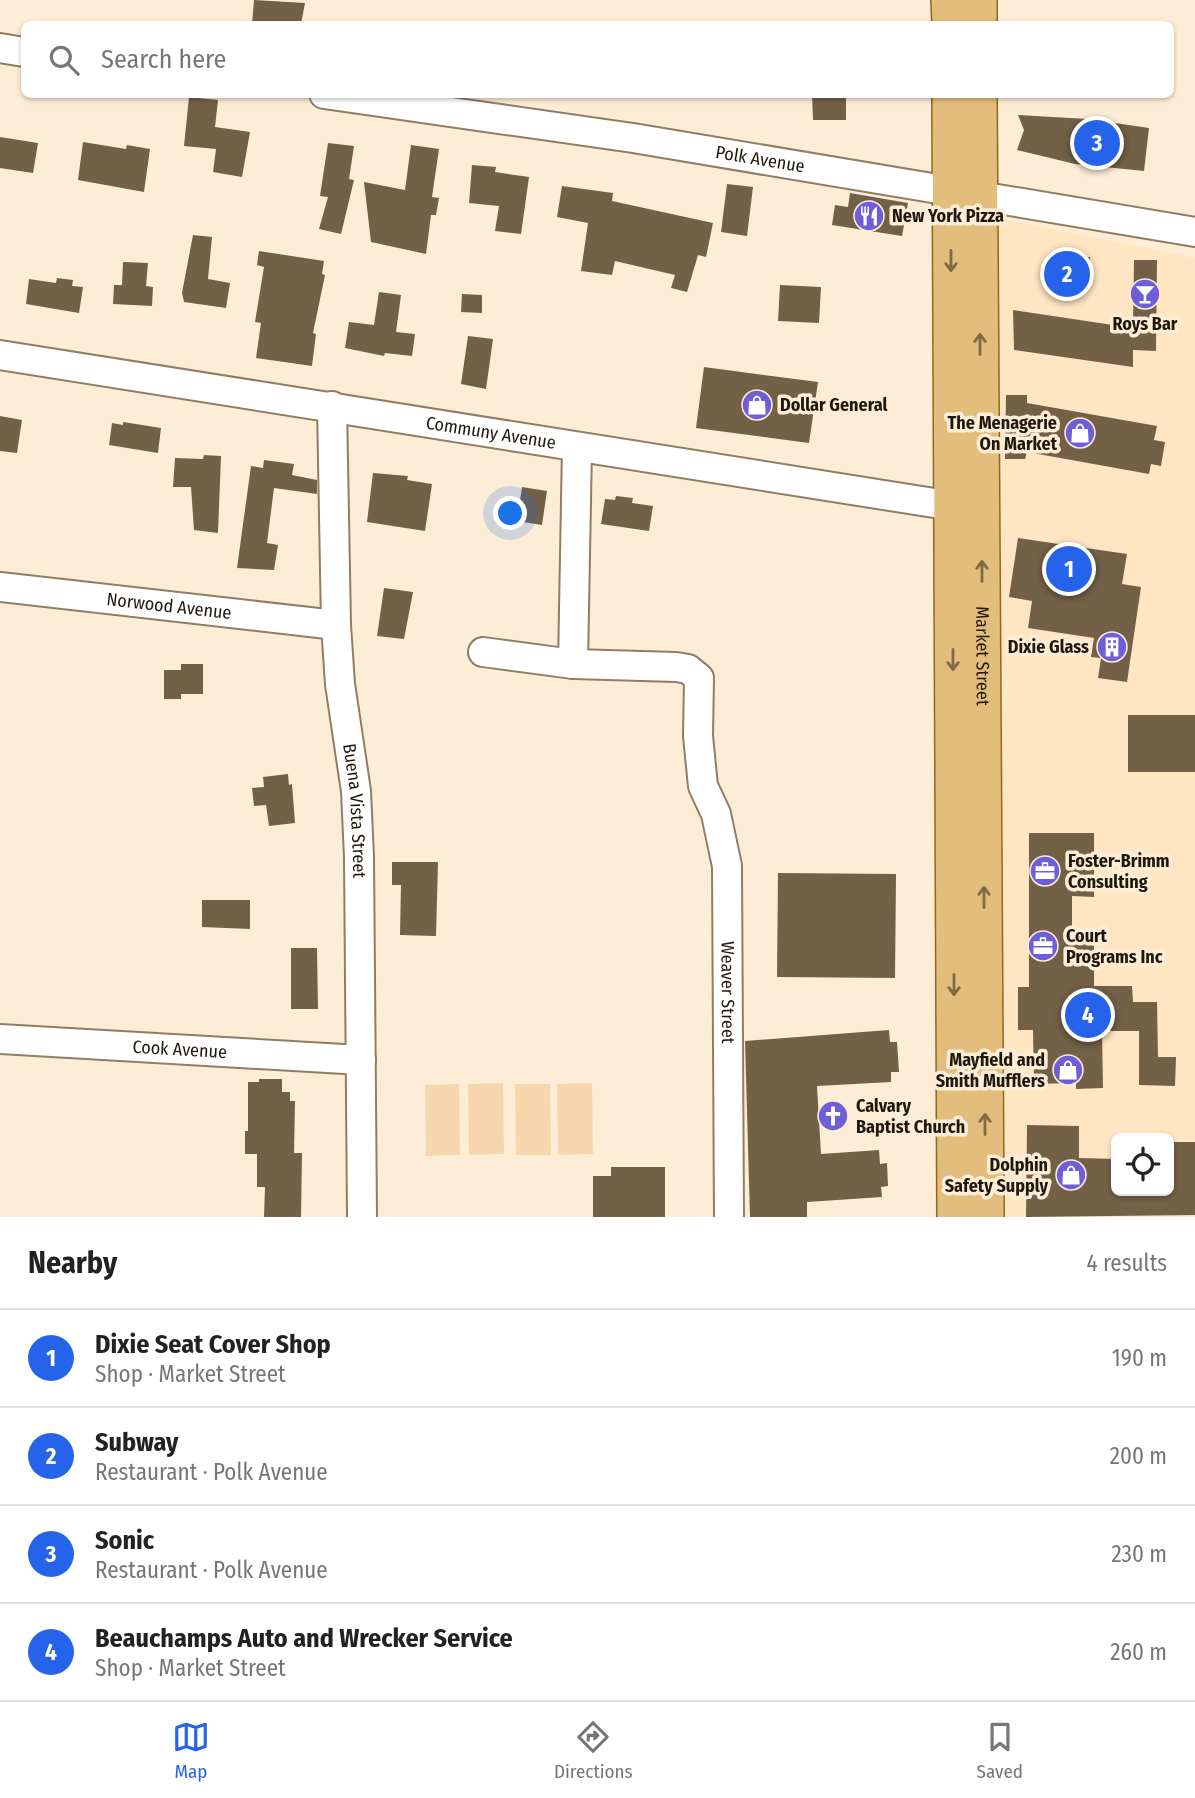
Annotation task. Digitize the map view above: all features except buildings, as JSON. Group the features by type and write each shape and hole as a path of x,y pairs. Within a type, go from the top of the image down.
{"main road":[{"path":"949,0 950,21"},
{"path":"979,0 979,21"},
{"name":"Market Street","path":"951,98 965,194 967,508 986,1217"},
{"name":"Market Street","path":"965,194 978,98"},
{"name":"Market Street","path":"955,1217 967,508"}],"street":[{"path":"0,48 21,52"},
{"name":"Polk Avenue","path":"352,98 633,138 1195,232"},
{"name":"Communy Avenue","path":"0,355 967,508"},
{"name":"Buena Vista Street","path":"332,406 336,625 340,684 356,791 362,1217"},
{"path":"483,652 573,664 578,447"},
{"name":"Norwood Avenue","path":"0,587 336,625"},
{"name":"Weaver Street","path":"573,664 676,667 688,669 699,678 702,786 716,814 727,866 729,1217"},
{"name":"Cook Avenue","path":"0,1039 361,1060"}],"shaded area":[{"path":"993,217 1195,258 1195,1217 1000,1217"},
{"path":"503,1083 504,1154 469,1155 468,1084"},
{"path":"592,1083 593,1154 558,1155 557,1084"},
{"path":"459,1084 460,1155 426,1156 425,1085"},
{"path":"515,1084 550,1084 551,1155 516,1155"}],"place":[{"name":"Sonic","path":"1097,143"},
{"name":"New York Pizza","path":"869,216"},
{"name":"Subway","path":"1067,274"},
{"name":"Roys Bar","path":"1145,294"},
{"name":"Dollar General","path":"757,405"},
{"name":"The Menagerie On Market","path":"1080,433"},
{"name":"Dixie Seat Cover Shop","path":"1069,569"},
{"name":"Dixie Glass","path":"1112,647"},
{"name":"Foster-Brimm Consulting","path":"1045,871"},
{"name":"Court Programs Inc","path":"1043,946"},
{"name":"Beauchamps Auto and Wrecker Service","path":"1088,1015"},
{"name":"Mayfield and Smith Mufflers","path":"1068,1070"},
{"name":"Calvary Baptist Church","path":"833,1116"},
{"name":"Dolphin Safety Supply","path":"1071,1175"}]}
